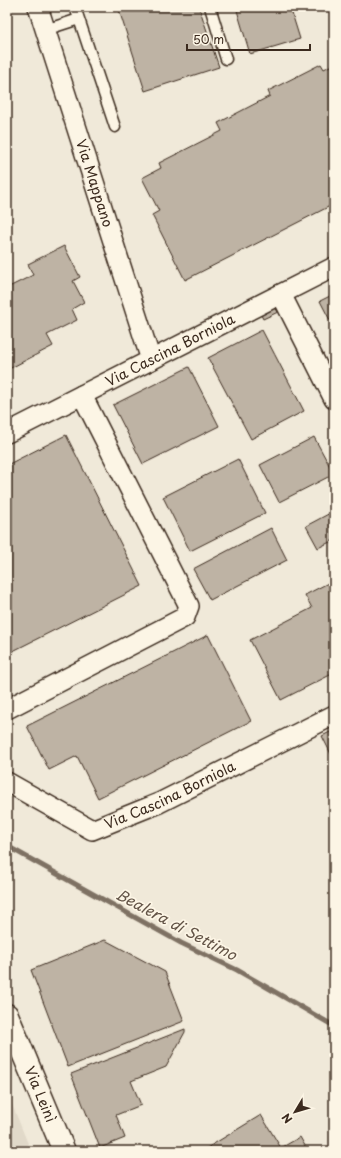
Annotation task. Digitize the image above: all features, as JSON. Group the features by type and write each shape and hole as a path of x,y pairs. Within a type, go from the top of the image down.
{"street":[{"name":"Via Mappano","path":"38,7 151,360"},
{"name":"Via Cascina Borniola","path":"7,433 334,267"},
{"path":"281,294 334,399"},
{"path":"7,709 185,617 189,606 82,395"},
{"name":"Via Cascina Borniola","path":"7,782 92,830 160,803 334,715"},
{"name":"Via Leinì","path":"7,1015 64,1151"}],"lane":[{"path":"75,7 115,127"},
{"path":"210,7 226,59"},
{"path":"45,30 79,19"}],"shaded area":[{"path":"7,1092 31,1151 7,1151"}],"building":[{"path":"118,7 199,7 219,67 145,91"},
{"path":"236,7 290,7 300,39 250,54"},
{"path":"321,64 324,69 334,64 334,204 185,280 152,215 159,211 142,178 161,168 159,163 222,131 218,123 270,96 268,91"},
{"path":"64,246 80,277 73,281 84,302 72,309 77,320 47,335 53,346 7,370 7,288 33,275 28,264"},
{"path":"334,294 334,328 320,301"},
{"path":"272,302 278,312 263,319 258,309"},
{"path":"262,330 304,411 251,439 208,358"},
{"path":"189,367 219,426 143,464 113,405"},
{"path":"66,435 142,586 7,654 7,465"},
{"path":"314,437 334,474 279,502 260,465"},
{"path":"238,459 265,513 190,551 163,497"},
{"path":"334,511 334,540 318,548 306,526"},
{"path":"271,528 287,560 210,600 193,569"},
{"path":"334,580 334,673 281,700 250,640 312,608 305,595"},
{"path":"208,635 251,721 98,798 77,756 49,770 27,726"},
{"path":"334,730 334,752 331,754 322,736"},
{"path":"105,940 165,972 184,1021 68,1067 31,970"},
{"path":"185,1029 185,1032 166,1067 131,1081 141,1105 116,1115 125,1138 100,1148 71,1074"},
{"path":"261,1115 281,1148 300,1137 308,1151 202,1151"}],"waterway":[{"name":"Bealera di Settimo","path":"7,846 181,943 237,970 334,1026"}]}
